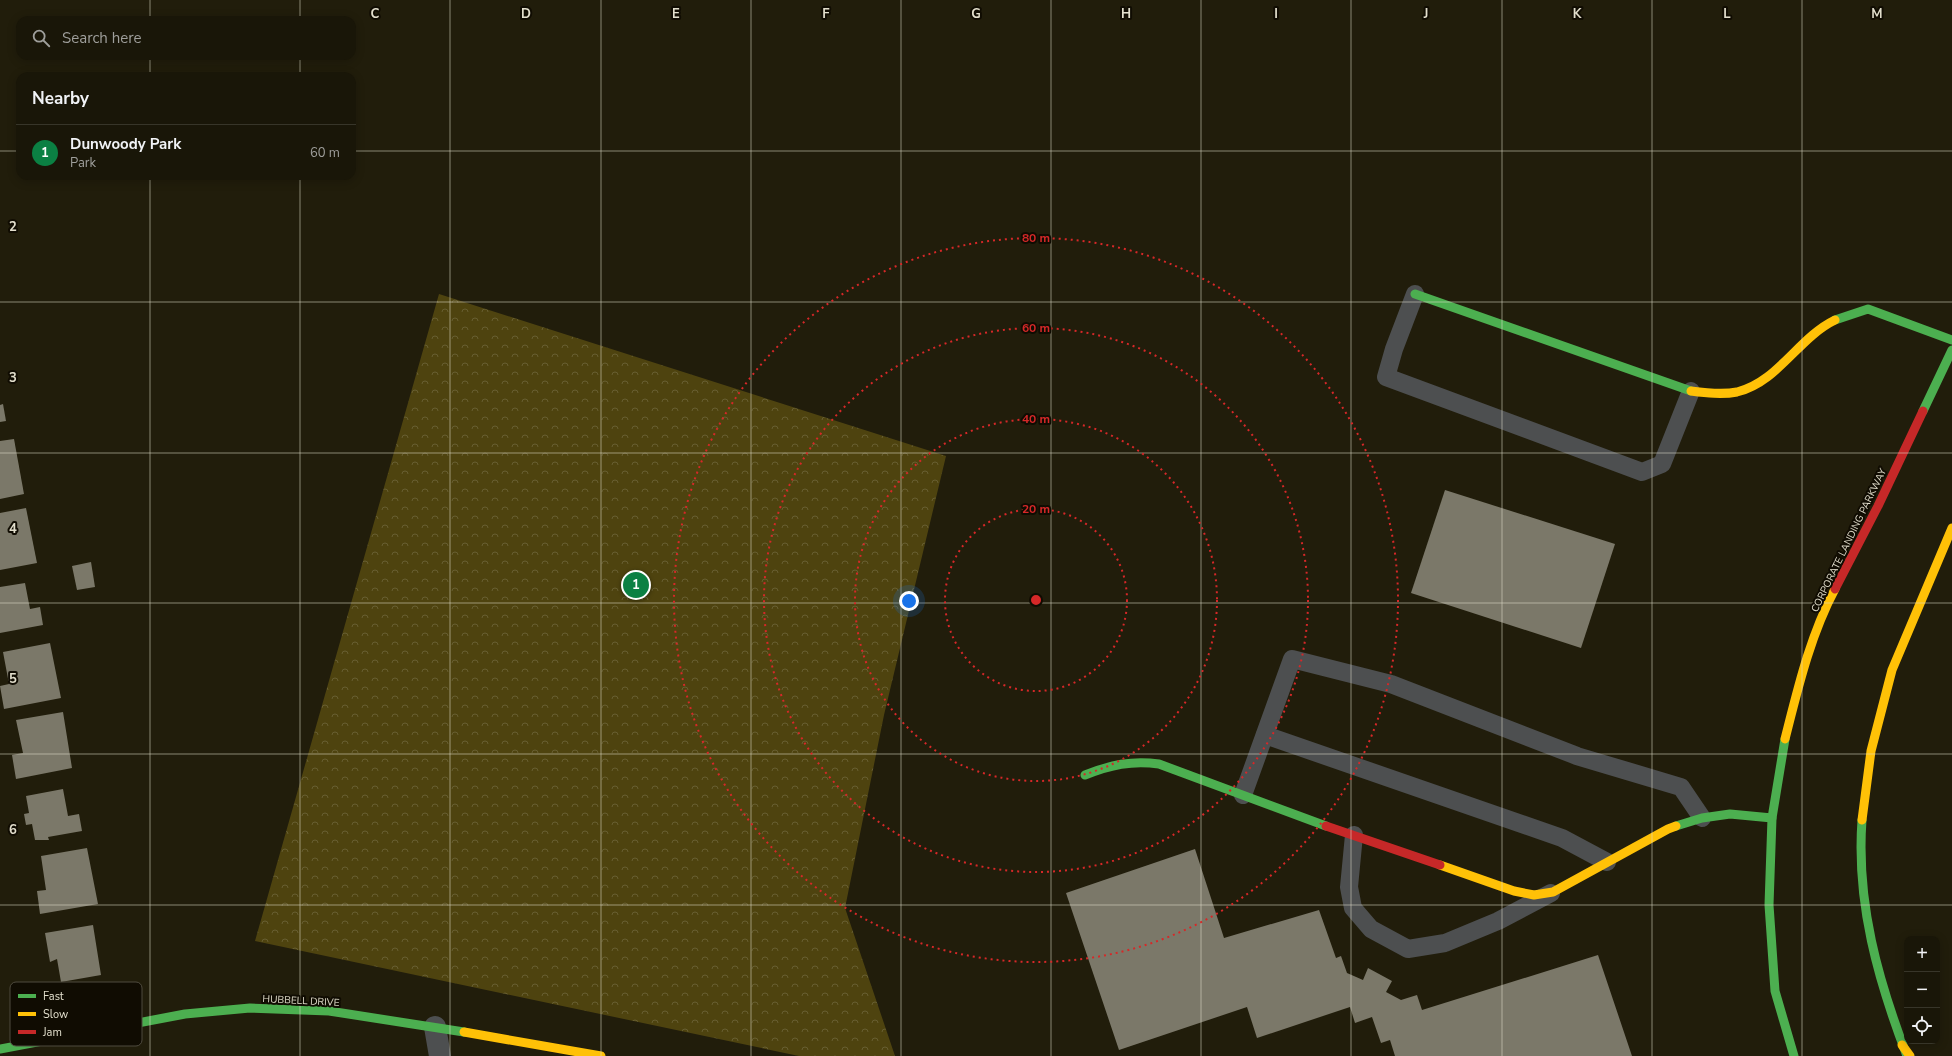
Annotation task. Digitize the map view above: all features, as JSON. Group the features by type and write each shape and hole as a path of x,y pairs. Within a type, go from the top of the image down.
{"street":[{"path":"1415,294 1691,392 1717,394 1743,390 1766,378 1820,328 1859,310 1868,309 1952,340"},
{"name":"CORPORATE LANDING PARKWAY","path":"1794,1056 1775,991 1768,904 1772,818 1783,746 1805,663 1825,608 1878,506 1952,350"},
{"path":"1907,1056 1902,1045 1870,942 1862,890 1860,848 1865,785 1874,733 1892,669 1952,528"},
{"path":"1086,775 1109,764 1139,760 1159,764 1514,891 1534,895 1553,892 1668,829 1702,818 1730,814 1772,818"},
{"name":"HUBBELL DRIVE","path":"142,1022 185,1014 250,1008 329,1011 435,1026 601,1056"},
{"path":"435,1026 440,1056"},
{"path":"1902,1045 1910,1056"},
{"name":"HUBBELL DRIVE","path":"1,1048 12,1046"}],"lane":[{"path":"1415,294 1394,348 1386,377 1642,472 1662,464 1691,392"},
{"path":"1243,795 1292,659 1391,684 1577,756 1681,787 1702,818"},
{"path":"1264,735 1562,838 1607,862"},
{"path":"1354,835 1349,888 1353,908 1371,929 1408,949 1445,942 1498,921 1553,892"}],"green space":[{"path":"439,294 946,456 884,715 845,908 895,1056 799,1056 255,941"}],"building":[{"path":"3,404 6,421 0,422 0,405"},
{"path":"14,439 24,494 0,499 0,441"},
{"path":"1445,490 1615,544 1581,648 1411,593"},
{"path":"26,508 37,563 0,570 0,513"},
{"path":"91,562 95,587 77,590 72,566"},
{"path":"25,583 30,609 40,607 43,625 0,633 0,587"},
{"path":"50,643 61,698 4,709 0,686 9,684 3,652"},
{"path":"63,712 72,768 16,779 12,755 23,753 16,720"},
{"path":"63,789 68,816 79,814 82,831 48,837 49,840 35,840 32,824 26,825 24,814 29,813 26,796"},
{"path":"87,848 98,904 40,914 37,891 46,890 41,856"},
{"path":"1195,849 1224,938 1319,910 1336,958 1341,956 1347,973 1363,980 1368,968 1392,981 1386,992 1401,1000 1417,995 1422,1010 1598,955 1632,1056 1395,1056 1390,1040 1381,1043 1372,1017 1355,1023 1350,1007 1257,1038 1247,1007 1119,1050 1066,893"},
{"path":"93,925 101,975 61,982 57,959 50,962 45,933"}],"traffic: fast":[{"path":"1415,294 1691,391"},
{"path":"1835,320 1868,309 1952,340"},
{"path":"1923,411 1952,350"},
{"path":"1785,739 1772,818 1769,905 1775,991 1794,1056"},
{"path":"1085,775 1103,768 1121,764 1159,764 1326,826"},
{"path":"1676,826 1702,818 1730,814 1772,818"},
{"path":"1862,820 1862,881 1871,941 1887,999 1907,1056"},
{"path":"142,1022 185,1014 250,1008 329,1011 464,1032"},
{"path":"0,1049 16,1046"}],"traffic: slow":[{"path":"1691,391 1726,393 1737,392 1751,387 1776,370 1810,337 1835,320"},
{"path":"1862,820 1871,751 1892,670 1952,528"},
{"path":"1785,739 1800,682 1818,625 1835,589"},
{"path":"1440,865 1514,891 1534,895 1553,892 1676,826"},
{"path":"464,1032 601,1056"},
{"path":"1902,1045 1910,1056"}],"traffic: jam":[{"path":"1835,589 1878,506 1923,411"},
{"path":"1326,826 1440,865"}],"place":[{"name":"Dunwoody Park","path":"636,585"}]}
